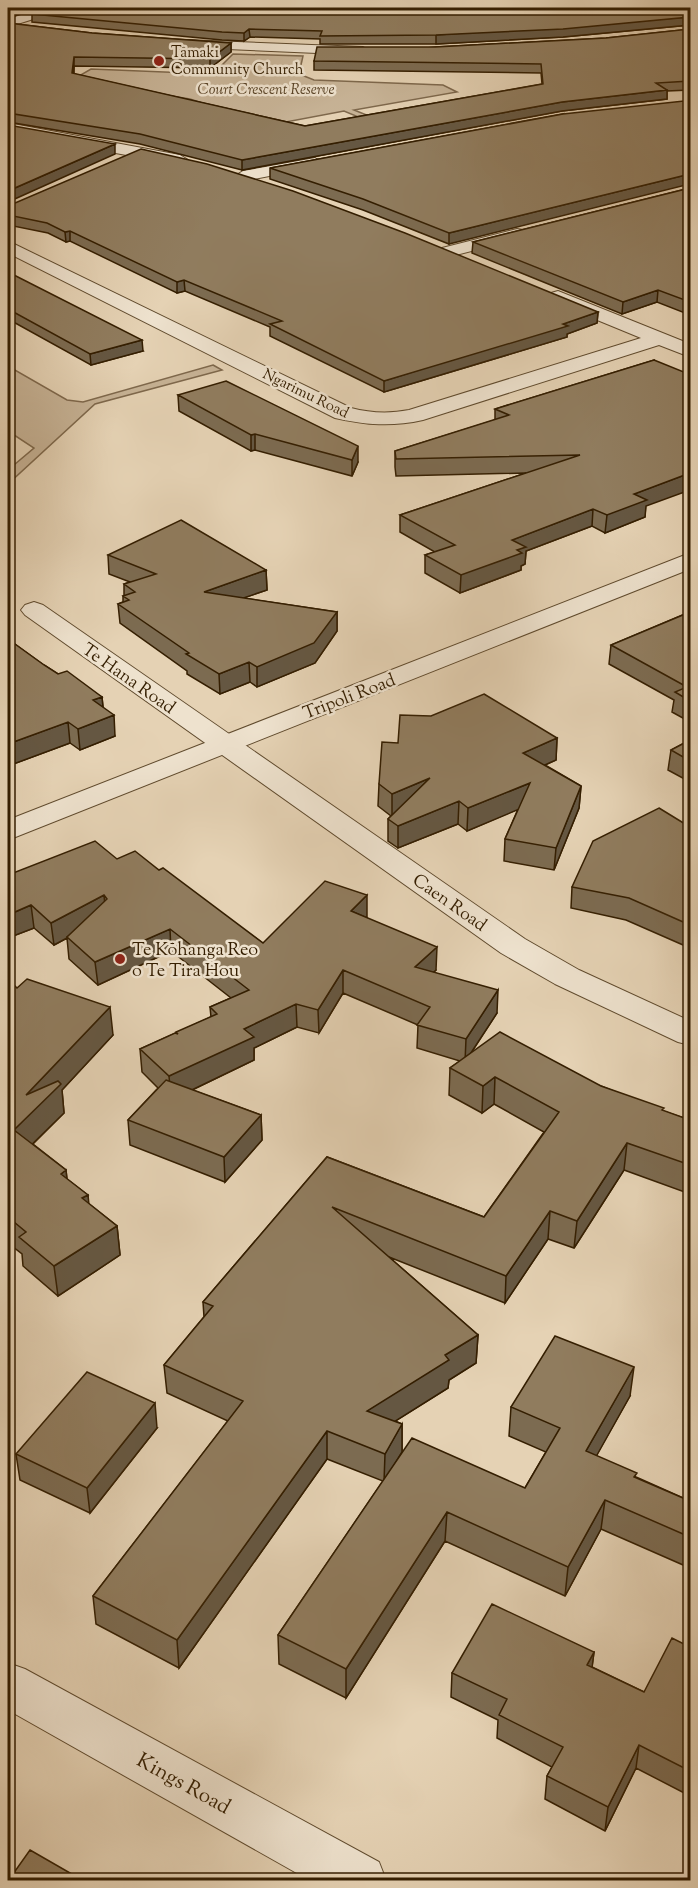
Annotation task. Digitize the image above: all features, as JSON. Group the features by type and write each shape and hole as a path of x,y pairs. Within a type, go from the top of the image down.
{"street":[{"path":"8,24 54,8"},
{"path":"8,9 36,13"},
{"path":"8,24 34,29"},
{"path":"175,44 372,51"},
{"path":"8,128 140,151 197,164"},
{"path":"114,162 140,151"},
{"path":"272,186 237,175 335,159"},
{"path":"470,261 442,250 537,230"},
{"name":"Ngarimu Road","path":"8,246 343,413 359,417 399,419 658,339"},
{"path":"547,293 690,351"},
{"name":"Tripoli Road","path":"8,831 690,560"},
{"name":"Te Hana Road","path":"34,610 225,745"},
{"name":"Caen Road","path":"225,745 513,946 567,977 690,1034"},
{"name":"Kings Road","path":"8,1685 360,1881"}],"green space":[{"name":"Court Crescent Reserve","path":"233,54 303,56 299,74 314,80 443,85 457,92 354,110 419,136 409,138 344,111 270,125 190,99 72,80 91,69 213,74"},
{"path":"213,365 222,370 95,404 8,484 8,470 34,448 8,431 8,366 67,400 83,402"}],"building":[{"path":"51,8 690,8 690,17 563,29 436,35 320,36 322,31 249,29 244,33 222,32 32,14"},
{"path":"8,23 92,33 231,43 210,59 74,57 72,73 305,126 543,84 541,64 314,61 317,47 435,47 606,38 690,29 690,81 656,83 667,90 562,102 242,160 140,134 8,113"},
{"path":"684,101 690,105 690,174 449,233 363,199 270,168 563,114"},
{"path":"8,125 115,144 8,191"},
{"path":"141,149 207,164 293,191 405,233 598,312 563,324 568,326 384,381 270,324 282,321 184,280 177,282 70,231 65,232 47,223 8,215 8,206"},
{"path":"690,188 690,302 658,290 623,302 473,242"},
{"path":"8,272 142,340 90,354 8,309"},
{"path":"654,360 686,373 690,371 690,473 634,494 647,500 607,515 593,509 512,540 526,547 517,550 522,553 461,575 425,555 455,545 400,515 580,455 396,459 395,451 509,415 495,409"},
{"path":"226,381 358,446 352,460 255,434 251,435 178,395"},
{"path":"181,520 266,570 204,592 337,612 314,643 257,667 249,662 219,674 186,654 189,653 118,604 129,600 123,596 135,592 124,584 156,574 108,555"},
{"path":"690,612 690,701 675,692 687,687 611,645"},
{"path":"8,639 58,674 67,671 102,697 93,700 114,715 78,729 68,722 8,744"},
{"path":"484,694 557,738 523,753 581,786 556,848 505,839 530,783 468,808 459,801 398,826 388,819 430,778 392,794 379,784 382,742 398,743 400,715 431,716"},
{"path":"690,740 690,761 671,750"},
{"path":"659,808 690,827 690,925 629,898 572,887 593,841"},
{"path":"95,841 117,859 135,851 159,870 163,868 263,943 325,881 367,895 351,911 437,947 415,967 498,990 466,1039 417,1025 430,1007 343,970 318,1010 296,1004 244,1029 254,1037 169,1076 140,1049 175,1033 178,1034 176,1032 217,1014 210,1007 249,990 170,929 95,962 67,937 107,899 104,895 51,923 31,905 8,915 8,875"},
{"path":"27,979 110,1007 26,1095 58,1081 61,1084 14,1130 66,1170 61,1174 88,1195 82,1198 117,1226 54,1266 19,1237 26,1232 8,1217 8,987 12,983 17,988"},
{"path":"500,1032 601,1086 664,1108 662,1110 690,1120 690,1165 627,1143 577,1221 550,1211 506,1276 332,1207 478,1335 445,1355 449,1360 367,1411 402,1424 385,1454 327,1431 177,1640 93,1596 243,1401 164,1365 213,1306 203,1302 327,1157 484,1217 559,1112 495,1077 483,1086 450,1068"},
{"path":"166,1080 261,1115 224,1157 128,1120"},
{"path":"555,1336 634,1367 586,1451 637,1473 634,1477 690,1501 690,1537 605,1500 568,1567 447,1512 346,1669 278,1635 412,1438 525,1488 560,1428 511,1407"},
{"path":"87,1372 155,1403 87,1488 16,1454"},
{"path":"492,1604 594,1652 587,1665 644,1692 672,1638 690,1647 690,1771 639,1745 608,1807 547,1776 563,1747 499,1715 507,1699 452,1673"},
{"path":"30,1850 84,1881 8,1881"}],"place":[{"name":"Tāmaki Community Church","path":"159,61"},
{"name":"Te Kōhanga Reo o Te Tira Hou","path":"120,959"}]}
